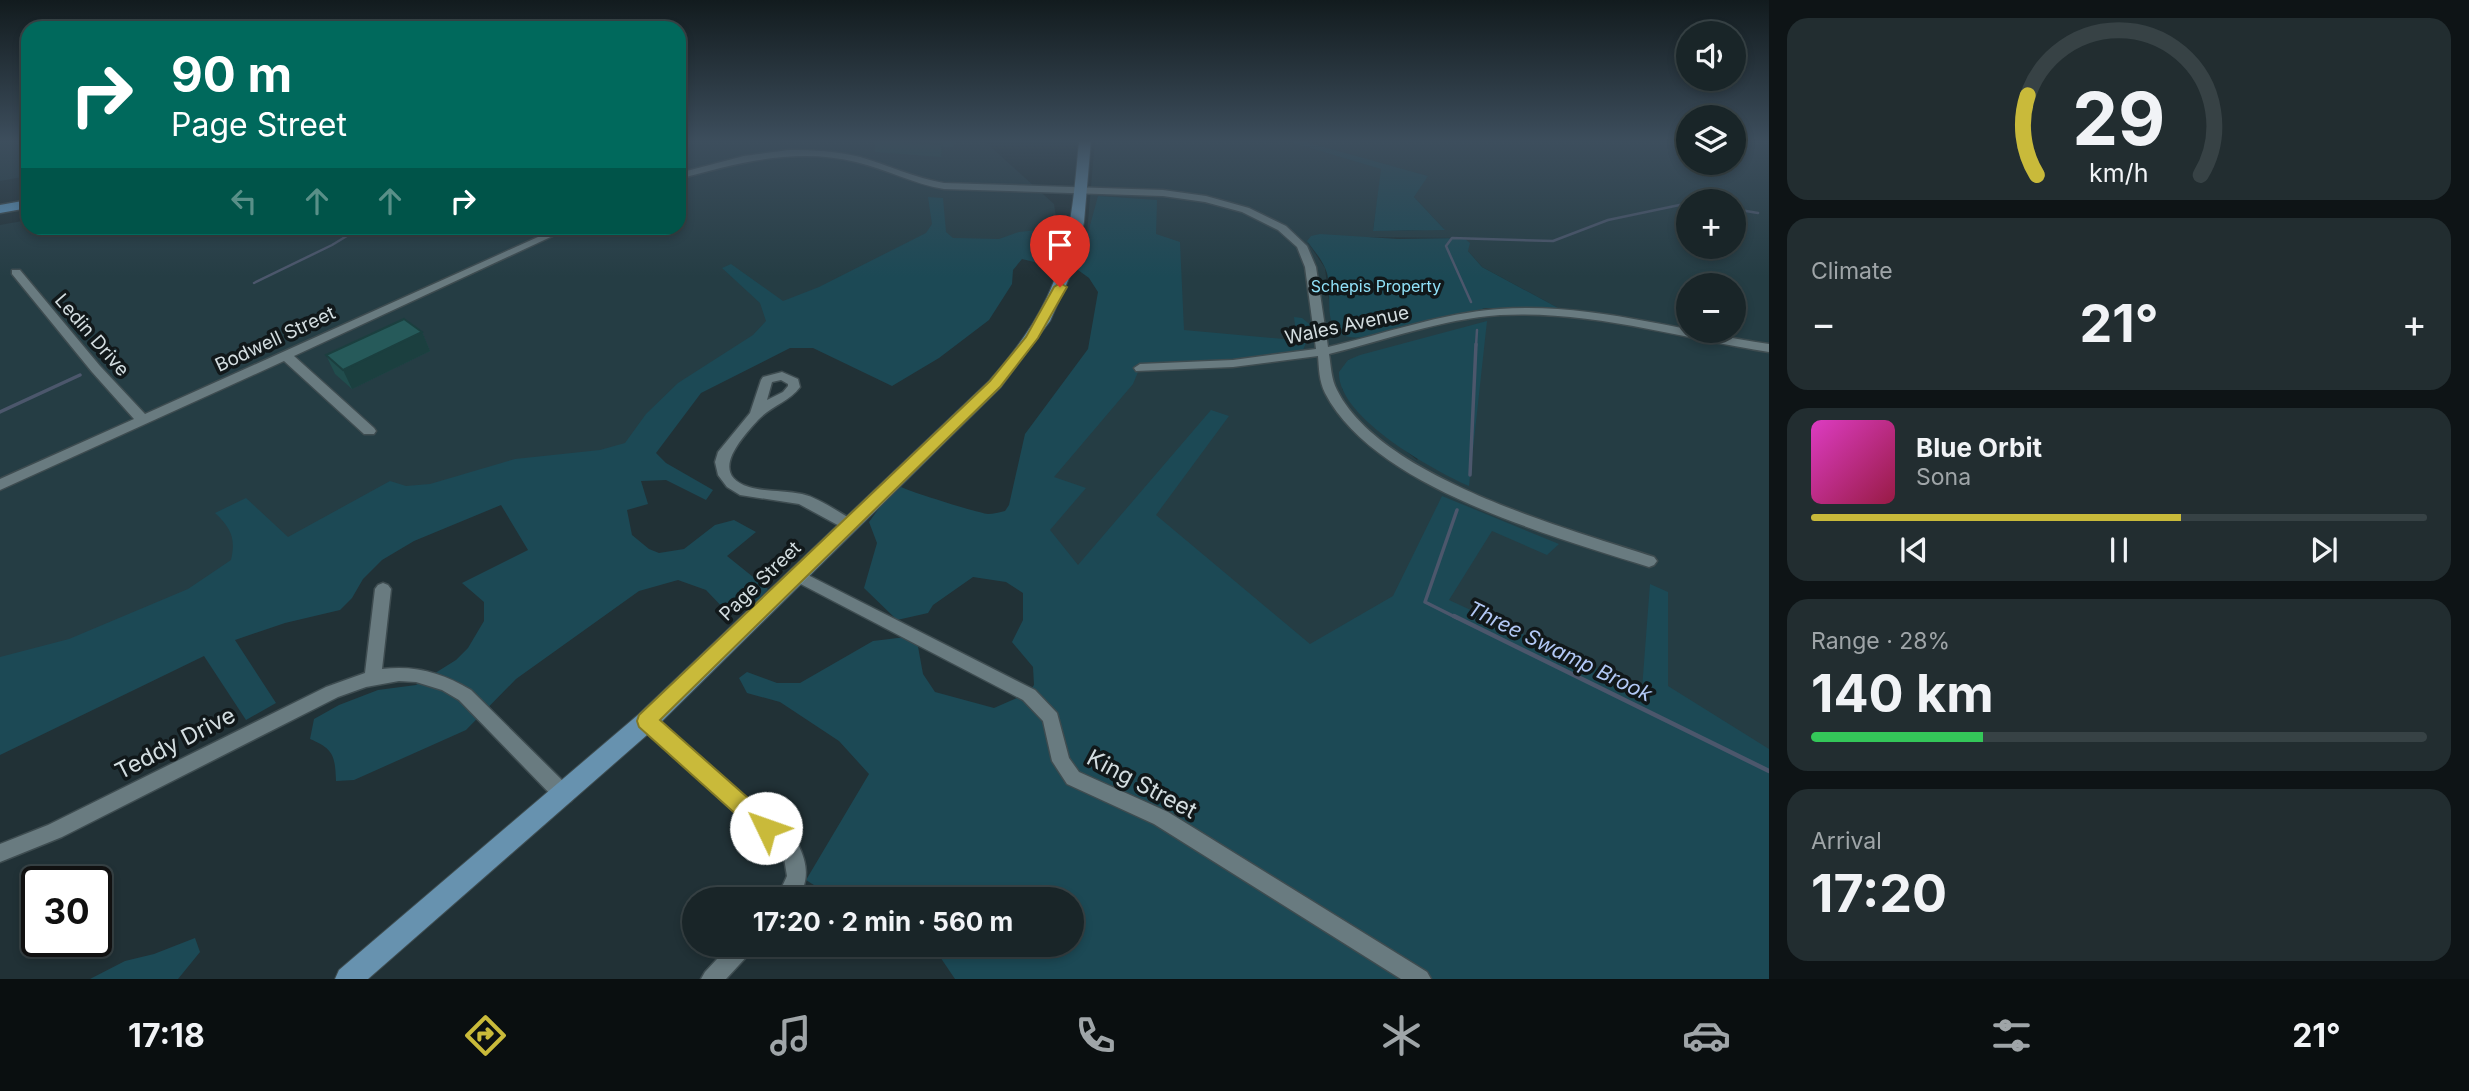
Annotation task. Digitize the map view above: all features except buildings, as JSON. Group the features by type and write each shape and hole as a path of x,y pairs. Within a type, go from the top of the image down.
{"highway":[{"path":"0,197 21,193"},
{"path":"0,209 21,205"}],"main road":[{"name":"Page Street","path":"348,979 564,795 646,721 981,399 1032,338 1054,300 1069,265 1081,186"}],"street":[{"path":"952,186 1160,194 1202,199 1252,213 1282,228 1297,239 1311,261 1328,386 1344,412 1370,438 1440,484 1481,502 1649,561"},
{"name":"Bodwell Street","path":"0,485 550,235"},
{"name":"Ledin Drive","path":"16,272 96,369 143,420"},
{"name":"Wales Avenue","path":"1140,368 1244,363 1322,351 1476,315 1515,312 1579,317 1769,348"},
{"path":"285,355 369,431"},
{"path":"755,414 764,383 770,378 788,377 794,382 794,387 755,414 725,452 723,472 732,484 745,491 782,497 847,528"},
{"path":"762,392 766,399 779,399"},
{"name":"King Street","path":"798,576 1029,695 1051,718 1061,761 1073,778 1161,818 1420,979"},
{"path":"373,677 383,589"},
{"name":"Teddy Drive","path":"0,853 55,831 332,692 373,677 412,674 449,684 465,695 564,795"},
{"path":"646,721 791,851 798,867 798,877 793,887"},
{"path":"712,979 733,957"}],"shaded area":[{"path":"686,186 1034,186 1054,204 1059,236 970,254 699,390 654,455 505,473 0,694 0,225 21,221 21,235 686,235"},
{"path":"1091,186 1380,186 1373,230 1404,231 1444,229 1414,197 1421,186 1769,186 1769,789 1325,695 1131,619 1014,556 1034,484 1159,240 1087,233","holes":["1355,237 1464,238 1468,251 1482,267 1560,309 1481,309 1359,337 1332,325 1325,268 1308,243","1486,322 1479,379 1417,460 1369,421 1342,389 1348,360"]}],"green space":[{"name":"Schepis Property","path":"1379,186 1422,186 1414,197 1445,230 1373,231"},
{"path":"1098,196 1157,200 1156,234 1180,242 1184,330 1284,339 1295,325 1294,317 1302,318 1313,327 1302,352 1138,372 1133,384 1054,477 1086,488 1050,530 1078,565 1211,410 1229,416 1156,515 1310,644 1393,596 1442,496 1559,544 1547,555 1492,531 1449,600 1642,689 1650,584 1668,592 1668,686 1769,749 1769,979 955,979 940,957 1084,957 1084,887 817,887 806,880 869,774 839,741 780,702 747,693 739,678 747,672 777,683 800,683 873,641 906,637 917,641 923,674 935,692 994,708 1028,693 1034,685 1033,667 1012,642 1023,620 1023,593 1006,582 973,577 933,605 928,613 897,620 864,588 877,543 869,522 882,504 901,487 982,513 1005,511 1009,505 1025,434 1088,349 1098,292 1089,278 1078,270"},
{"path":"928,197 943,198 946,232 953,238 999,239 1019,232 1065,227 1064,243 1055,267 1022,259 1013,270 1012,284 989,320 939,358 892,386 813,348 790,348 701,393 656,453 666,463 713,490 706,500 666,480 641,481 648,504 627,510 632,535 649,549 659,553 684,549 715,525 734,520 756,532 727,556 768,589 760,601 728,613 706,590 678,580 639,591 516,679 466,730 354,780 336,781 332,754 324,746 310,739 314,719 339,705 378,690 416,685 456,660 468,648 484,621 484,602 462,583 528,550 501,505 414,541 382,560 363,579 352,598 340,610 285,623 235,640 276,703 246,720 204,656 0,755 0,657 69,639 188,589 231,560 231,534 215,513 246,498 288,537 390,481 406,486 430,484 515,459 600,450 625,443 646,414 678,383 753,335 766,321 760,303 722,268 731,264 783,301 819,287 926,233 932,224"},
{"name":"Schepis Property","path":"1320,234 1398,239 1464,238 1470,243 1468,251 1482,267 1562,310 1486,308 1364,337 1349,337 1339,333 1333,326 1327,273 1307,241 1311,236"},
{"name":"Schepis Property","path":"1487,321 1469,486 1412,455 1370,424 1353,407 1343,389 1339,372 1348,360 1360,355"},
{"path":"195,938 200,952 178,979 90,979 125,961 154,954"}],"waterway":[{"name":"Three Swamp Brook","path":"1471,302 1446,246 1452,238 1553,241 1608,220 1676,206"},
{"name":"Three Swamp Brook","path":"1746,211 1758,213"},
{"path":"254,283 348,235"},
{"name":"Three Swamp Brook","path":"1476,346 1477,330"},
{"name":"Three Swamp Brook","path":"1470,475 1476,344"},
{"path":"0,412 80,375"},
{"name":"Three Swamp Brook","path":"1457,510 1425,602 1457,618"},
{"name":"Three Swamp Brook","path":"1454,616 1769,771"}],"route":[{"path":"766,828 646,721 995,384 1032,338 1060,287"}]}
